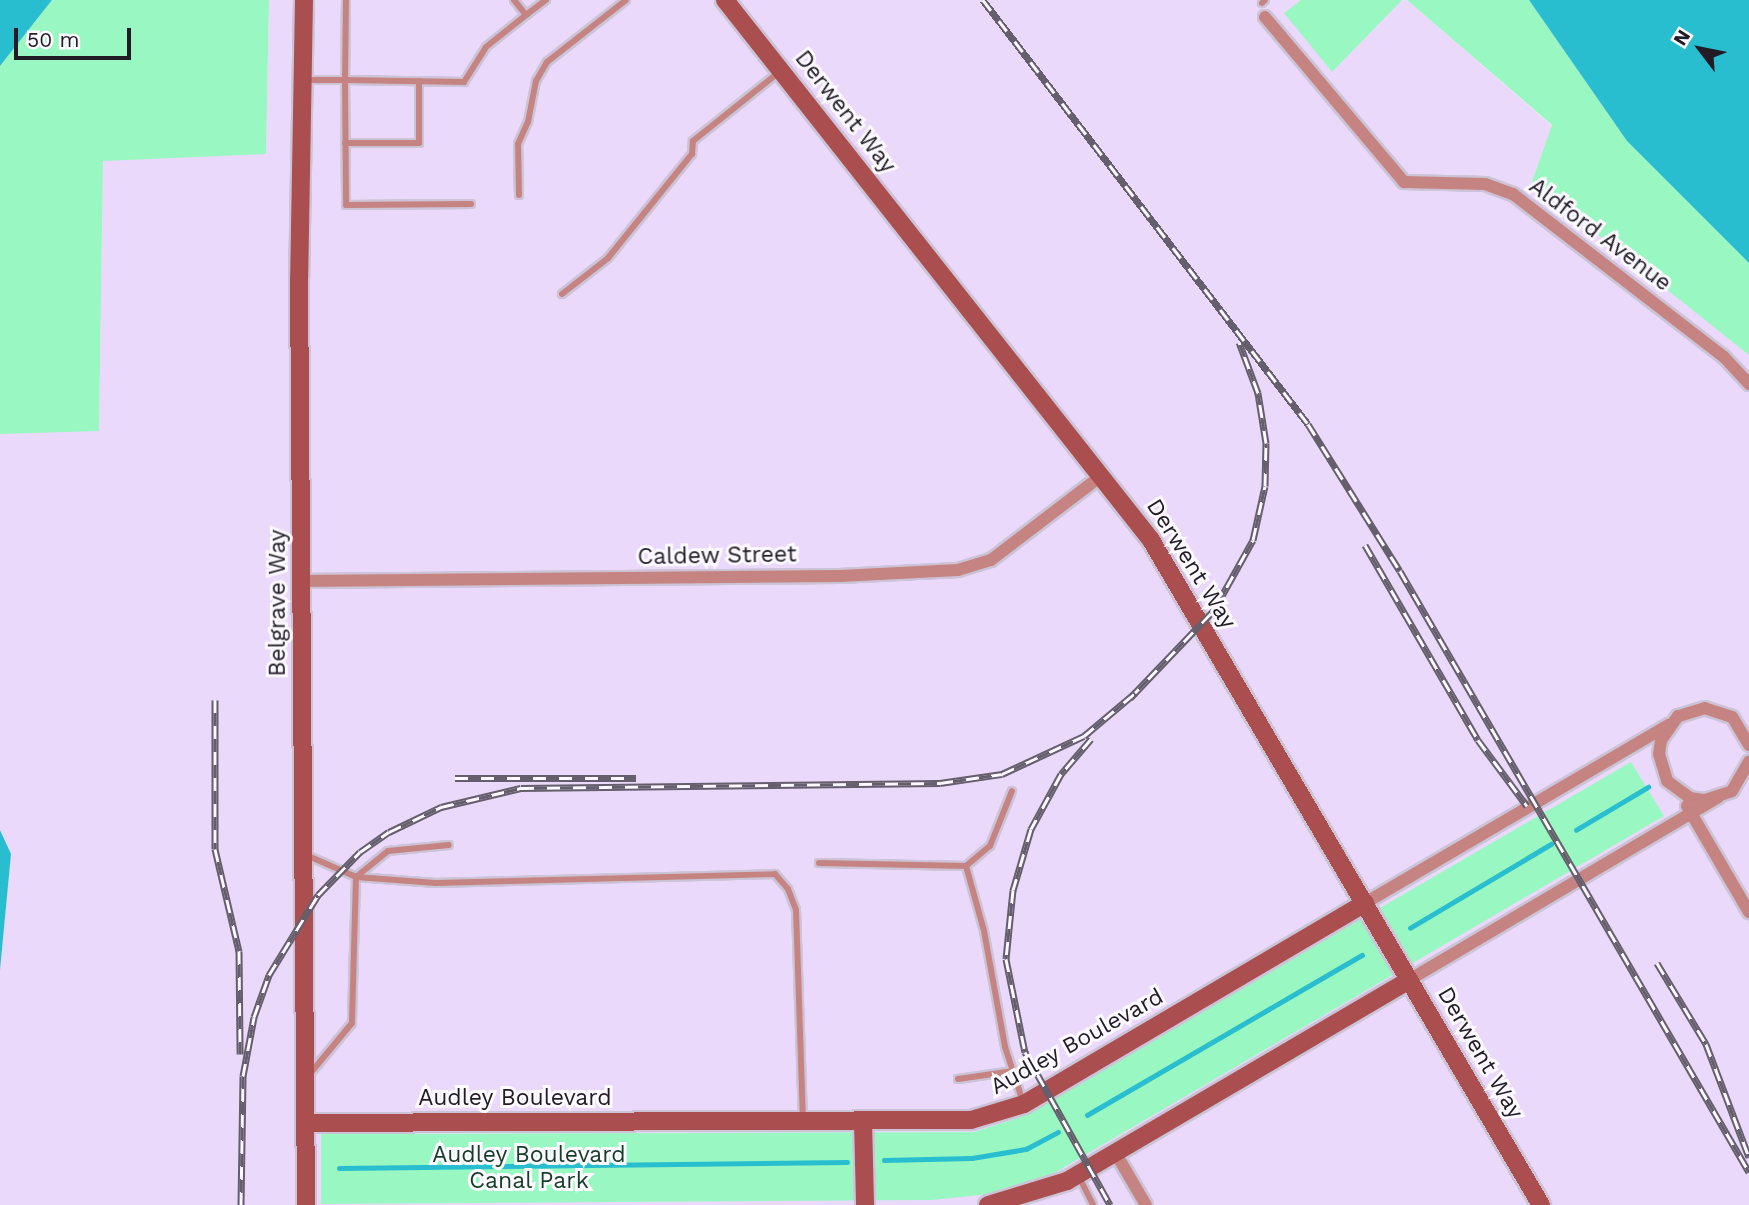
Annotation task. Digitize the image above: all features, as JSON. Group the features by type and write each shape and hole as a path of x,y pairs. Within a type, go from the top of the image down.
{"street":[{"name":"Belgrave Way","path":"304,0 302,581 306,1205"},
{"name":"Derwent Way","path":"725,0 1152,540 1541,1205"},
{"name":"Aldford Avenue","path":"1265,17 1404,182 1485,184 1513,194 1724,356 1749,384"},
{"name":"Caldew Street","path":"302,581 840,576 958,570 991,560 1102,475"},
{"name":"Audley Boulevard","path":"305,1124 971,1120 1024,1104 1669,725 1678,716 1705,708 1732,717"},
{"path":"1732,717 1749,721"},
{"path":"1732,717 1749,745"},
{"path":"1669,725 1659,754 1667,781 1690,798 1719,797"},
{"path":"988,1205 1041,1192 1078,1175 1719,797 1745,778 1749,762"},
{"path":"1678,791 1749,912"},
{"path":"863,1121 865,1205"},
{"path":"1115,1152 1146,1205"}],"lane":[{"path":"346,0 345,205 471,204"},
{"path":"514,0 526,15"},
{"path":"302,80 464,82 486,47 546,0"},
{"path":"519,195 518,144 528,122 536,81 547,62 626,0"},
{"path":"562,293 608,258 692,154 693,141 780,71"},
{"path":"345,143 419,143 419,81"},
{"path":"819,863 966,866 990,846 1012,791"},
{"path":"306,1079 352,1023 356,877 388,850 449,845"},
{"path":"304,854 356,877 436,883 775,874 788,889 796,910 803,1121"},
{"path":"966,866 1013,1071 1024,1104"},
{"path":"958,1079 1013,1071"},
{"path":"1078,1175 1093,1205"}],"shaded area":[{"path":"269,0 1301,0 1285,13 1407,0 1552,126 1749,355 1749,1205 0,1205 0,970 11,854 0,829 0,434 99,430 103,160 266,153"}],"green space":[{"path":"52,0 269,0 266,154 103,161 99,431 0,434 0,66"},
{"path":"1301,0 1402,0 1332,72 1284,13"},
{"path":"1407,0 1529,0 1627,141 1749,263 1749,355 1532,182 1552,125"},
{"name":"Audley Boulevard Canal Park","path":"1631,762 1664,816 1039,1182 990,1194 932,1200 321,1204 321,1134 974,1132 1021,1117"}],"water":[{"path":"0,0 52,0 0,66"},
{"path":"1529,0 1749,0 1749,263 1627,141"},
{"path":"0,830 11,854 0,970"}],"waterway":[{"path":"1576,830 1648,787"},
{"path":"1410,928 1551,844"},
{"path":"1087,1115 1362,955"},
{"path":"884,1160 972,1158 1026,1149 1058,1132"},
{"path":"339,1168 847,1162"}],"railway":[{"path":"983,0 1308,424 1400,571 1749,1172"},
{"path":"1130,698 1214,610 1253,540 1265,486 1266,443 1258,393 1239,342"},
{"path":"1365,545 1478,740 1527,806"},
{"path":"241,1205 243,1076 254,1017 269,975 318,895 360,852 389,832 441,807 521,788 940,783 1002,774 1084,736 1135,693"},
{"path":"215,700 215,849 239,951 240,1054"},
{"path":"1091,739 1061,774 1031,829 1013,890 1006,959 1025,1052 1110,1205"},
{"path":"455,778 636,778"},
{"path":"1657,963 1706,1044 1749,1157"}]}
